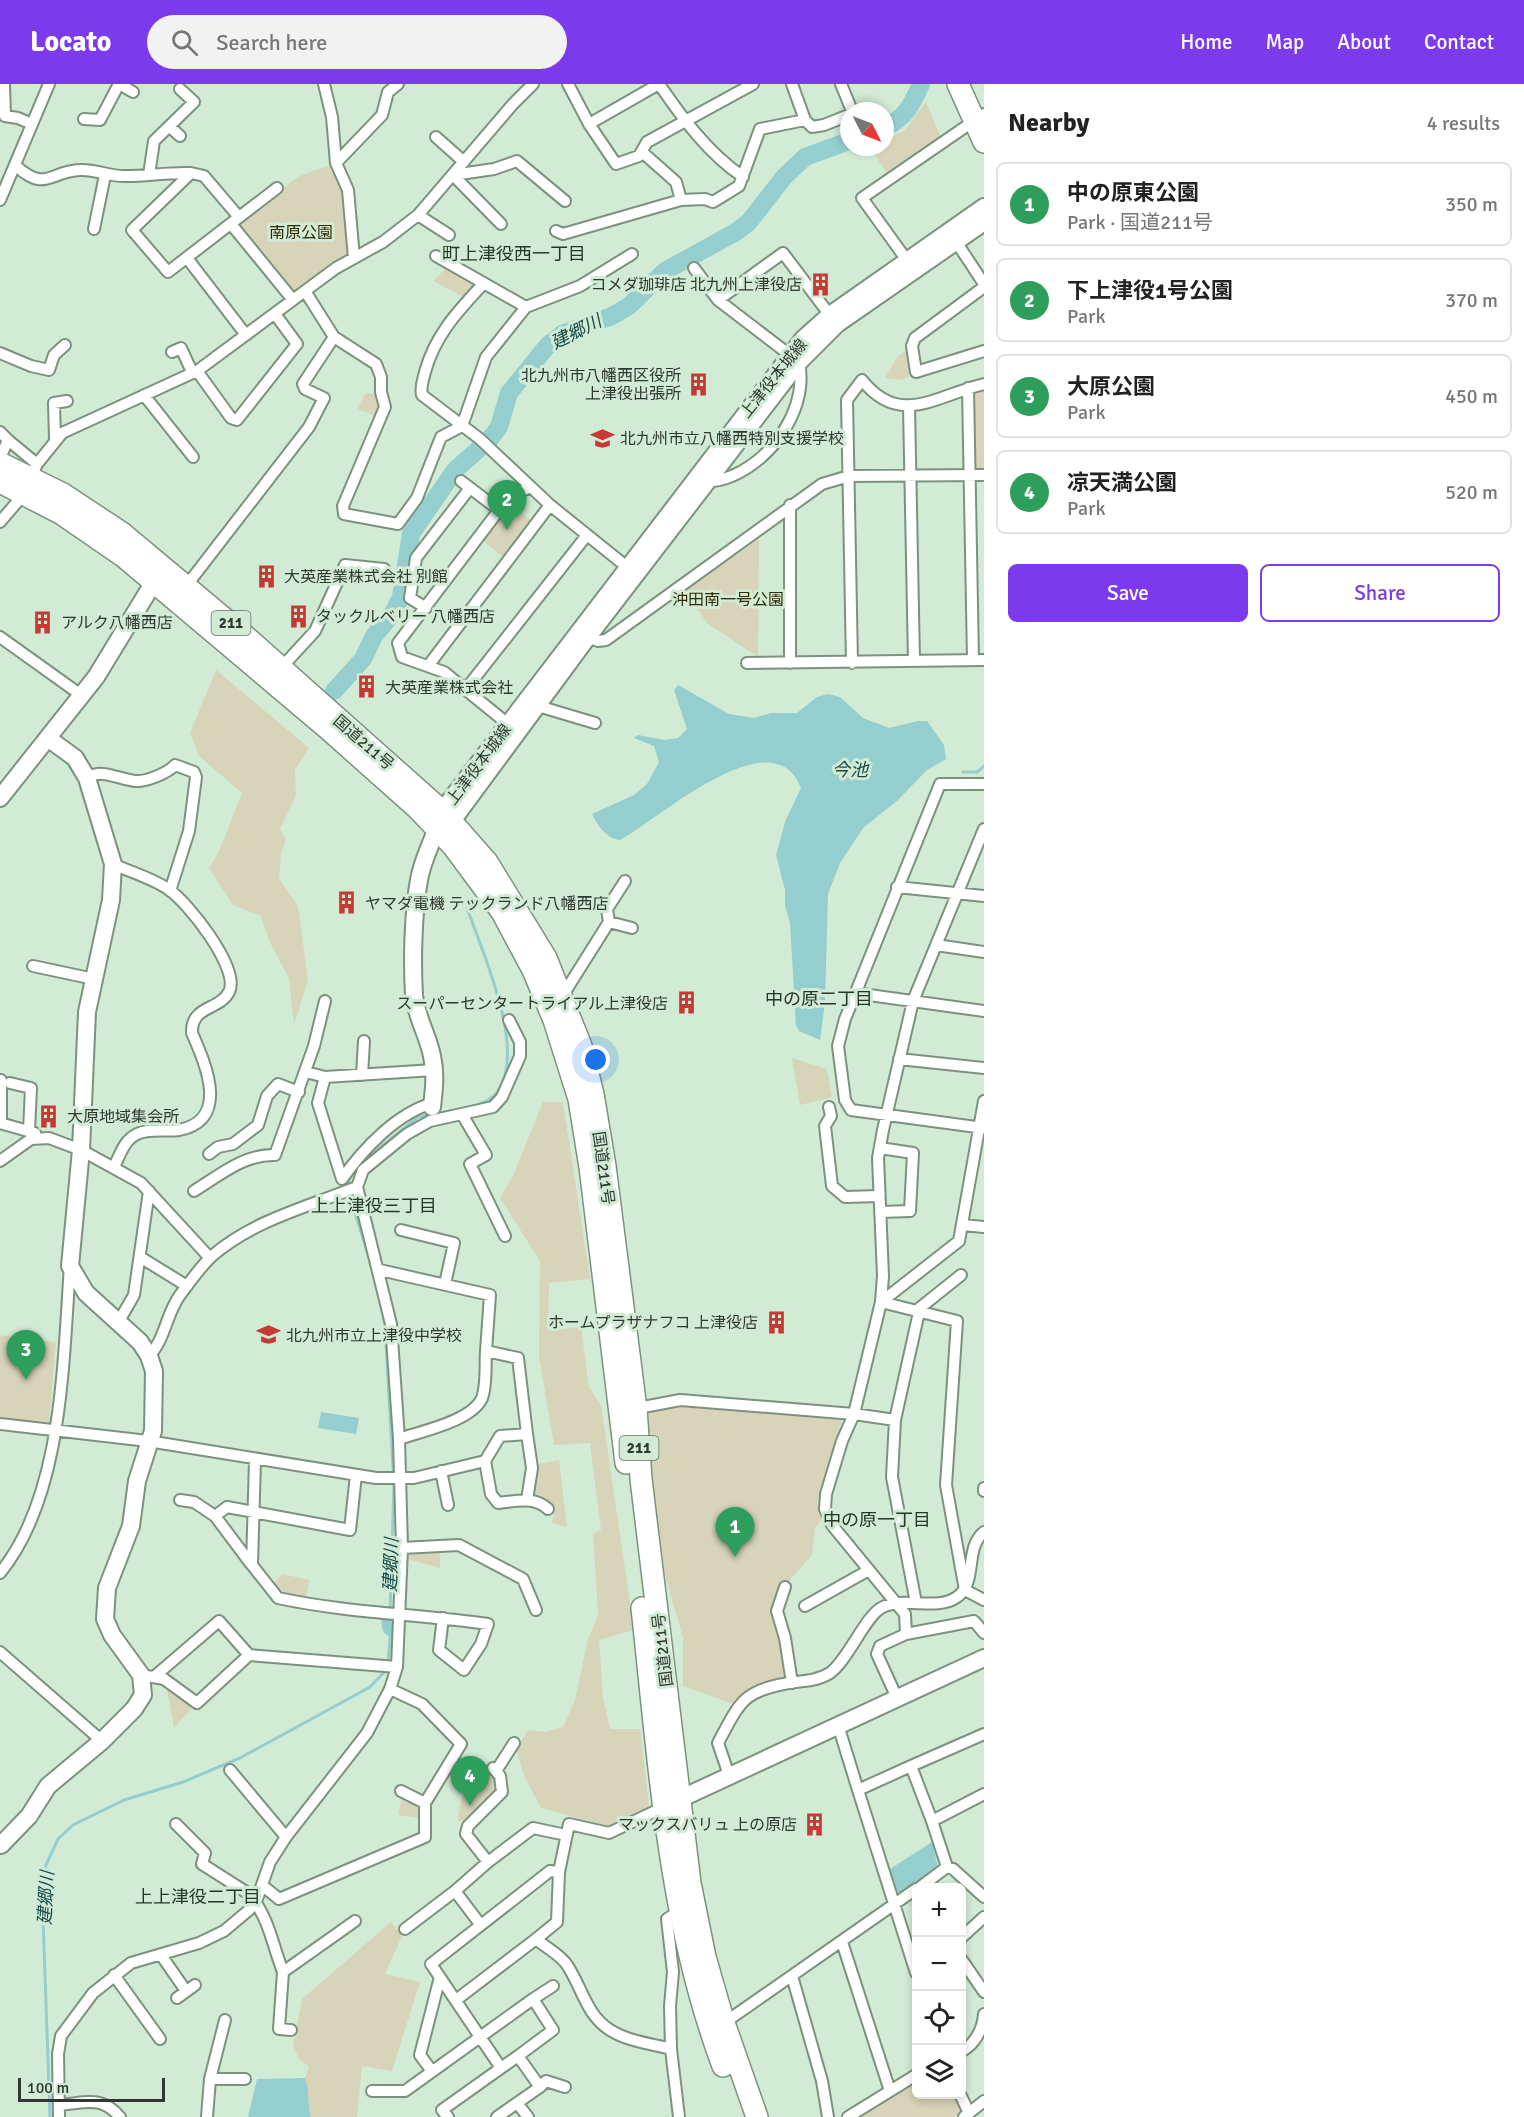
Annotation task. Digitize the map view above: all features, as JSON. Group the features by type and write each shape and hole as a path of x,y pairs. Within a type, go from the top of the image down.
{"highway":[{"path":"958,84 979,117 984,142"},
{"name":"国道211号","path":"0,463 88,509 327,728 444,821 516,935 542,990 579,1099 641,1479 672,1803 679,1911 699,1995 742,2117"},
{"name":"国道211号","path":"0,482 30,478"},
{"name":"国道211号","path":"159,573 187,585 280,668 487,862 536,938 563,995 581,1046 593,1094 628,1410"},
{"name":"国道211号","path":"672,1803 705,1957 724,2023 757,2117"}],"street":[{"path":"4,84 2,117 18,117 32,124"},
{"path":"0,200 49,84"},
{"path":"84,119 100,120 119,84 133,92"},
{"path":"324,84 332,117 336,164 348,190 354,258"},
{"path":"336,164 382,116 388,92 398,84"},
{"path":"0,522 55,439 70,428 195,371 305,291 354,258 383,242 418,215 513,104 533,84"},
{"path":"568,84 589,123 616,164 639,156 647,142 677,124 686,123 753,84"},
{"path":"589,123 659,84 686,123 730,168 743,177"},
{"path":"792,84 806,120 812,127 840,119"},
{"path":"842,84 849,102"},
{"path":"149,175 154,141 194,102 180,89"},
{"path":"910,266 862,198 979,117"},
{"path":"556,231 563,234 681,200 705,199 713,202 739,186 760,129 806,120"},
{"path":"170,127 180,136"},
{"path":"436,137 464,162"},
{"path":"642,152 676,182 681,200"},
{"path":"453,175 494,169 517,161 565,201"},
{"path":"16,166 25,175 38,180 50,180 81,170 105,175 149,175 172,172 204,176 293,300"},
{"path":"191,173 132,230 168,272 277,188"},
{"path":"94,229 105,175"},
{"path":"453,175 501,224"},
{"name":"上津役本城線","path":"444,821 508,724 583,635 794,358 834,320 952,236 984,207"},
{"path":"418,215 450,235"},
{"name":"上津役本城線","path":"952,236 984,222"},
{"path":"952,236 984,286 915,338 912,346 916,372 984,351"},
{"path":"718,300 783,253 834,320"},
{"path":"305,291 334,337 376,364 381,377 381,392 385,407 343,506 344,514 398,524 417,498 441,437 462,426 486,357 526,306 580,286 632,254"},
{"path":"436,256 526,306"},
{"path":"187,258 246,335"},
{"path":"694,268 718,300 794,358 802,380 785,431 747,469 723,480 703,477"},
{"path":"483,284 443,327 428,361 421,390 422,395 485,444 550,505 632,571"},
{"path":"181,347 195,371 231,418 237,420 297,344 275,314"},
{"path":"187,585 309,428 324,398 305,389 303,384 334,337"},
{"path":"0,353 31,366 49,370 54,355 65,345"},
{"path":"852,663 847,400 862,380 874,395 886,403 909,406 984,384"},
{"path":"747,663 978,660 969,475 968,388"},
{"path":"144,395 193,458"},
{"path":"55,439 54,403 67,400"},
{"path":"909,406 914,661"},
{"path":"4,436 30,478"},
{"path":"0,458 4,436"},
{"path":"583,635 597,641 606,640 822,484 849,476 984,475"},
{"path":"461,481 499,510"},
{"path":"508,724 444,672 402,657 398,643 499,510 512,496 530,487"},
{"path":"426,608 410,598 416,558 470,488"},
{"path":"428,666 550,505"},
{"path":"790,505 790,663"},
{"path":"466,689 586,536"},
{"path":"280,668 315,631 345,565 384,569"},
{"path":"0,798 50,739 96,677 159,573"},
{"name":"上津役本城線","path":"444,821 538,706 583,635"},
{"path":"0,637 81,695"},
{"path":"538,706 595,723"},
{"path":"0,1573 16,1553 27,1529 57,1429 81,1150 84,1047 94,979 111,900 113,864 87,778 75,758 50,739"},
{"path":"87,778 102,773 137,782 170,770 175,765 194,772 196,777 189,831 170,891"},
{"path":"982,1128 851,1110 845,1100 838,1046 855,993 940,784 984,784"},
{"path":"59,2117 58,2054 61,2036 93,1993 132,1963 199,1943 224,1931 256,1900 270,1863 285,1837 367,1733 390,1689 396,1667 402,1548 395,1477 399,1439 391,1324 380,1270 356,1187 363,1170 431,1112 434,1070 414,996 415,947 418,880 426,855 444,821"},
{"path":"906,1634 905,1614 832,1525 825,1509 826,1494 838,1452 854,1414 881,1302 883,1276 879,1196 880,1148 899,1059 913,1001 957,892 982,840 984,829"},
{"path":"113,864 170,891 208,934 231,976 231,988 226,996 196,1016 192,1024 192,1033 208,1070 210,1098 203,1117 195,1124 179,1130 138,1133 127,1142 114,1167"},
{"path":"563,995 609,922 607,909 626,881"},
{"path":"897,887 984,896"},
{"path":"609,922 632,928"},
{"path":"936,945 984,952"},
{"path":"33,966 94,979"},
{"path":"855,993 984,1011"},
{"path":"194,1191 246,1160 261,1155 275,1155 306,1072 325,1001"},
{"path":"325,1077 318,1103 342,1179 354,1162 407,1116 431,1112 463,1116 493,1107 502,1097 520,1056 520,1042 509,1020"},
{"path":"363,1075 364,1041"},
{"path":"899,1059 984,1068"},
{"path":"306,1072 325,1077 434,1070"},
{"path":"29,1131 31,1088 6,1081 1,1123 81,1150 141,1183 210,1258"},
{"path":"208,1154 218,1147 233,1143 258,1125 267,1096 278,1084 298,1092"},
{"path":"881,1302 959,1241 982,1128 984,1101"},
{"path":"829,1107 831,1116 825,1126 832,1186 845,1197 879,1196"},
{"path":"463,1116 486,1155 470,1164 505,1236"},
{"path":"0,1161 31,1139 49,1138"},
{"path":"880,1148 913,1153 910,1211 880,1212"},
{"path":"354,1162 363,1170"},
{"path":"149,1356 159,1347 163,1328 177,1299 210,1258 257,1225 356,1187"},
{"path":"119,1321 134,1295 149,1191"},
{"path":"963,1225 984,1227"},
{"path":"401,1230 454,1243 445,1284"},
{"path":"140,1257 187,1286"},
{"path":"70,1266 86,1293 140,1342 149,1356 154,1371 153,1431 148,1441 136,1488 131,1526 107,1588 105,1619 112,1635 148,1675 164,1679 197,1703 249,1655"},
{"path":"380,1270 490,1295 483,1397 474,1410 461,1418 399,1439"},
{"path":"916,1603 892,1478 895,1420 918,1312 961,1275"},
{"path":"881,1302 957,1321 946,1485 964,1590"},
{"path":"486,1351 518,1358 532,1468 527,1500"},
{"path":"628,1410 680,1400 854,1414 895,1420"},
{"path":"0,1424 148,1441 356,1475 414,1478 485,1461"},
{"path":"527,1434 500,1436 485,1461 491,1494 498,1503 527,1500 542,1504 548,1509"},
{"path":"252,1564 255,1460"},
{"path":"441,1472 448,1505"},
{"path":"215,1516 227,1507 350,1530 356,1475"},
{"path":"180,1500 194,1502 215,1516 278,1598 330,1609 443,1617 488,1624 481,1644 464,1670 439,1650 443,1617"},
{"path":"730,1778 718,1743 748,1695 767,1686 817,1679 830,1673 879,1609 896,1603 949,1602 964,1590 974,1548 984,1532"},
{"path":"402,1548 459,1545 523,1579 536,1610"},
{"path":"805,1606 869,1570"},
{"path":"785,1587 777,1611 786,1638 792,1683"},
{"path":"964,1590 984,1600"},
{"path":"0,1846 28,1816 48,1786 102,1741 134,1709 143,1695 148,1675 219,1621 249,1655 396,1667"},
{"path":"897,1698 877,1654 880,1646 906,1634 974,1621 984,1633"},
{"path":"0,1652 102,1741"},
{"path":"456,2000 557,1922 559,1872 569,1824 609,1833 984,1658"},
{"path":"263,1886 279,1899 424,1837 424,1803 461,1744 422,1704 390,1689"},
{"path":"838,1725 912,1961"},
{"path":"858,1790 984,1734"},
{"path":"488,1862 466,1834 468,1826 502,1792 500,1776 495,1769 514,1743"},
{"path":"911,1766 947,1867"},
{"path":"230,1770 285,1837"},
{"path":"400,1791 424,1803"},
{"path":"932,1821 984,1794"},
{"path":"176,1824 205,1853 202,1864 256,1900 265,1916 267,1929 283,1972 279,2029 291,2030"},
{"path":"405,1929 533,1828 566,1835"},
{"path":"925,1883 947,1867"},
{"path":"947,1867 953,1869 984,1896"},
{"path":"501,2068 431,1964 550,1871 559,1872"},
{"path":"455,1891 480,1924"},
{"path":"724,2023 912,1892"},
{"path":"679,1911 667,1919 672,1972 671,2049 679,2117"},
{"path":"966,1933 984,1917"},
{"path":"283,1972 355,1921"},
{"path":"536,1939 567,1964 581,1995 597,2019 610,2030 626,2037 671,2049"},
{"path":"842,1942 890,2091"},
{"path":"160,1955 186,1991"},
{"path":"966,1966 984,1992"},
{"path":"114,1975 160,2039"},
{"path":"792,1976 822,2081 828,2117"},
{"path":"431,2070 420,2055 440,1977"},
{"path":"372,2091 405,2091 480,2035 553,1986"},
{"path":"448,2117 442,2110 553,2030 534,1999"},
{"path":"966,2049 983,2027 984,2014"},
{"path":"207,2117 210,2079 225,2020"},
{"path":"518,2056 540,2087"},
{"path":"848,2117 912,2077"},
{"path":"210,2079 245,2079"},
{"path":"497,2117 546,2081 565,2087"},
{"path":"961,2099 966,2115 984,2101"},
{"path":"59,2105 101,2102 109,2105 120,2117"},
{"path":"517,2103 528,2117"}],"green space":[{"path":"926,102 941,138 888,174 875,156 894,156 894,136 904,131"},
{"name":"南原公園","path":"332,166 343,189 347,255 329,265 295,292 237,226 240,221 280,194 296,178"},
{"path":"445,269 476,286 465,298 433,281"},
{"path":"908,349 911,376 900,380 885,378 897,357"},
{"path":"984,388 984,469 972,467 972,393"},
{"path":"377,393 382,406 377,417 358,409 365,394"},
{"path":"511,505 532,521 503,557 482,540"},
{"name":"沖田南一号公園","path":"759,539 758,657 707,623 685,591"},
{"path":"216,670 309,748 295,770 296,795 280,829 286,839 281,854 279,879 298,906 308,981 294,1025 289,978 269,941 261,916 233,905 209,868 223,841 242,793 199,756 190,733"},
{"path":"792,1058 827,1069 832,1097 800,1105"},
{"path":"543,1102 563,1102 590,1279 549,1283 548,1331 581,1327 589,1387 601,1405 634,1630 599,1640 603,1697 610,1729 640,1729 649,1806 608,1826 541,1808 525,1778 516,1750 528,1730 546,1732 563,1727 575,1700 588,1639 598,1615 593,1534 601,1530 590,1443 554,1445 539,1356 540,1261 500,1198 513,1176"},
{"path":"0,1335 56,1342 49,1424 0,1418"},
{"path":"687,1406 842,1420 817,1501 824,1517 815,1528 812,1555 784,1587 775,1611 789,1680 736,1705 683,1686 683,1637 660,1559 646,1413"},
{"path":"559,1460 567,1527 552,1523 555,1509 552,1503 530,1497 537,1464"},
{"path":"440,1551 440,1568 408,1559 407,1553"},
{"path":"283,1574 309,1580 306,1600 281,1595 272,1584"},
{"path":"167,1689 183,1698 192,1708 174,1728"},
{"path":"486,1771 496,1780 496,1790 465,1821 458,1821 467,1786"},
{"path":"402,1796 421,1804 420,1818 398,1815"},
{"path":"391,1922 402,1936 385,1974 420,1982 392,2071 362,2066 357,2117 311,2117 305,2078 309,2067 299,2059 293,2046 302,1999"},
{"path":"912,2081 912,2099 957,2099 963,2111 954,2117 854,2117"}],"water":[{"name":"今池","path":"678,685 729,714 754,718 771,713 797,713 817,697 828,694 840,697 863,718 889,728 927,721 944,745 946,759 927,770 898,800 863,828 840,863 828,894 825,1003 820,1040 799,1031 796,1025 790,923 776,855 785,822 801,788 787,768 766,763 741,767 714,779 620,840 607,834 592,814 634,795 647,784 659,762 654,746 634,738 638,735 664,740 678,738 687,729 674,690"},
{"path":"321,1412 359,1418 356,1434 318,1428"},
{"path":"932,1842 938,1867 900,1893 896,1891 890,1869"},
{"path":"305,2078 311,2117 248,2117 257,2079"}],"waterway":[{"name":"建郷川","path":"894,122 903,115 911,104 921,84"},
{"name":"建郷川","path":"334,691 363,659 374,636 393,613 401,597 411,534 455,470 489,440 499,427 509,393 548,345 562,334 612,316 629,306 665,271 736,232 749,222 784,177 805,157 840,144"},
{"path":"963,772 977,772 984,766"},
{"name":"建郷川","path":"467,908 499,1000 508,1051 506,1073 498,1091 483,1103 471,1107"},
{"name":"建郷川","path":"362,1162 418,1117 456,1110"},
{"name":"建郷川","path":"353,1171 348,1184 350,1196 373,1271"},
{"name":"建郷川","path":"380,1301 385,1325 394,1485 390,1612"},
{"name":"建郷川","path":"390,1616 391,1627"},
{"name":"建郷川","path":"388,1663 391,1627"},
{"name":"建郷川","path":"50,2117 42,1889 46,1865 58,1839 73,1825 124,1800 183,1782 240,1758 370,1687 387,1669"}],"place":[{"name":"コメダ珈琲店 北九州上津役店","path":"820,284"},
{"name":"北九州市八幡西区役所 上津役出張所","path":"699,384"},
{"name":"北九州市立八幡西特別支援学校","path":"602,438"},
{"name":"下上津役1号公園","path":"507,530"},
{"name":"大英産業株式会社 別館","path":"266,576"},
{"name":"タックルベリー 八幡西店","path":"298,616"},
{"name":"アルク八幡西店","path":"43,622"},
{"name":"大英産業株式会社","path":"367,687"},
{"name":"ヤマダ電機 テックランド八幡西店","path":"347,903"},
{"name":"スーパーセンタートライアル上津役店","path":"686,1003"},
{"name":"大原地域集会所","path":"49,1116"},
{"name":"ホームプラザナフコ 上津役店","path":"776,1322"},
{"name":"北九州市立上津役中学校","path":"268,1335"},
{"name":"大原公園","path":"26,1380"},
{"name":"中の原東公園","path":"735,1557"},
{"name":"凉天満公園","path":"470,1806"},
{"name":"マックスバリュ 上の原店","path":"815,1824"}],"district":[{"name":"町上津役西一丁目","path":"514,254"},
{"name":"中の原二丁目","path":"819,999"},
{"name":"上上津役三丁目","path":"374,1206"},
{"name":"中の原一丁目","path":"877,1520"},
{"name":"上上津役二丁目","path":"198,1897"}]}
